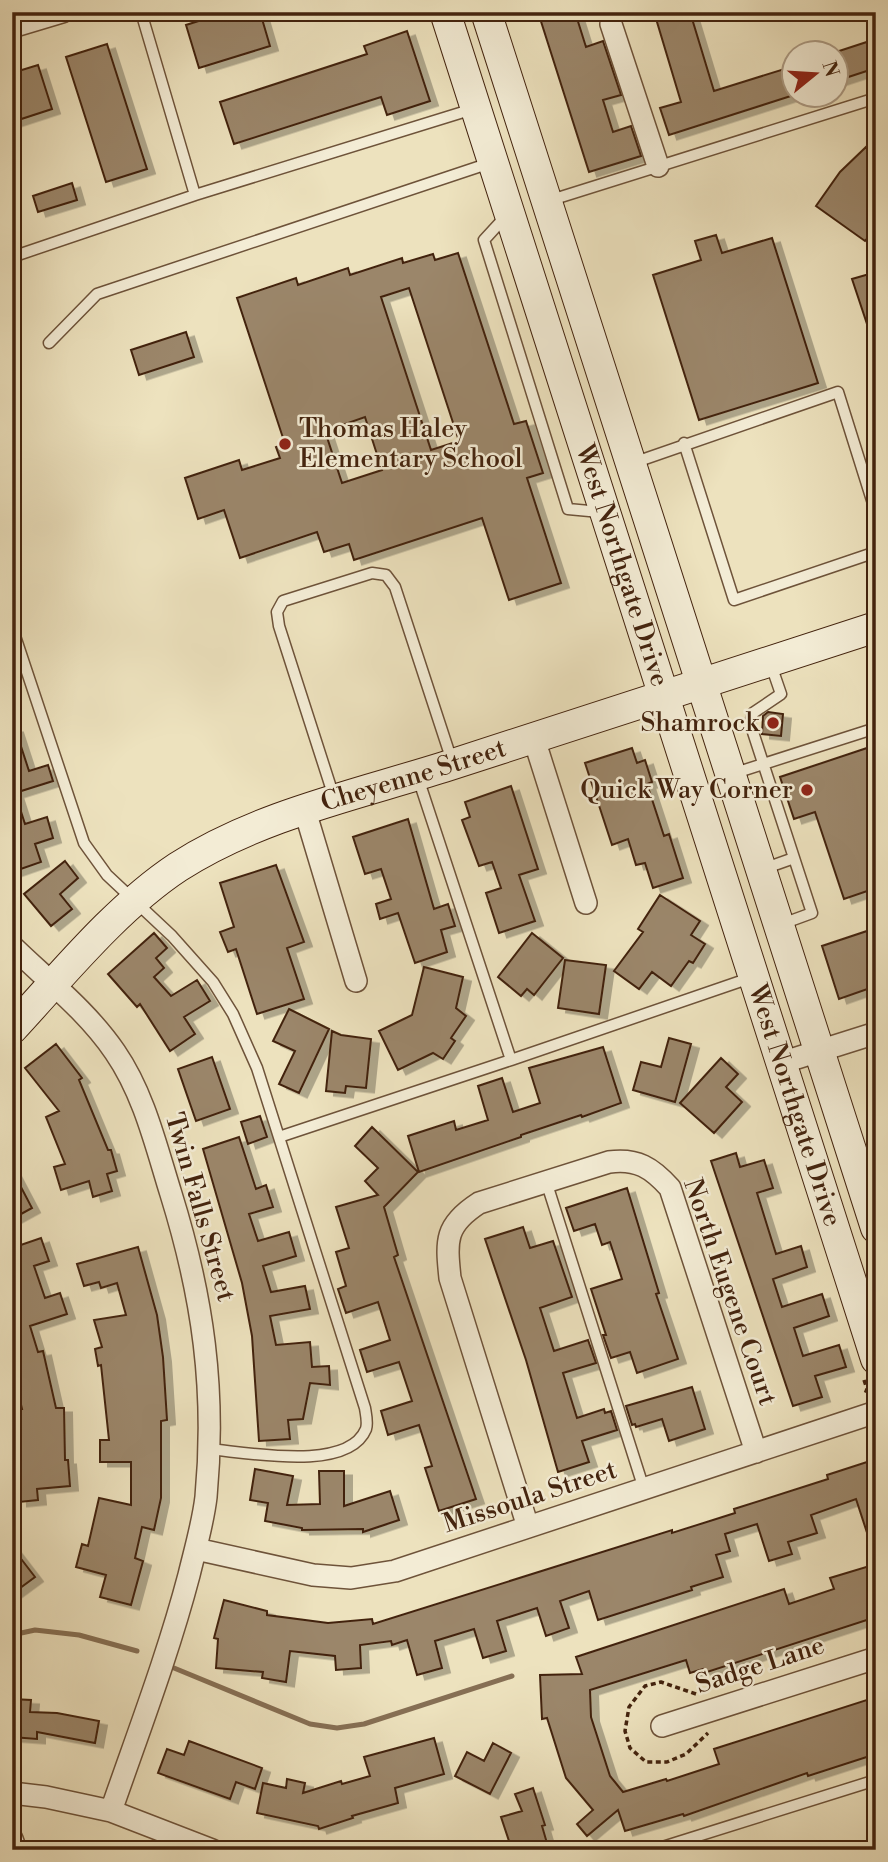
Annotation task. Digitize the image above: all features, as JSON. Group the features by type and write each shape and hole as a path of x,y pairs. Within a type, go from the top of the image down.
{"main road":[{"name":"West Northgate Drive","path":"445,12 781,1063 868,1310 874,1350"},
{"name":"West Northgate Drive","path":"486,12 876,1228"},
{"path":"509,213 545,202"},
{"name":"Cheyenne Street","path":"12,1030 135,901 177,868 243,832 664,698 876,627"}],"street":[{"path":"12,27 62,12"},
{"path":"611,24 658,166"},
{"path":"534,739 586,903"},
{"path":"305,811 356,981"},
{"name":"Twin Falls Street","path":"12,946 92,1021 116,1053 134,1084 184,1236 201,1310 210,1401 205,1499 179,1615 111,1811"},
{"path":"781,1063 876,1033"},
{"name":"North Eugene Court","path":"528,1527 450,1278 447,1252 452,1227 461,1215 480,1203 623,1160 642,1163 655,1172 670,1188 756,1452"},
{"name":"Missoula Street","path":"195,1549 313,1575 352,1578 395,1571 876,1412"},
{"name":"Sadge Lane","path":"662,1726 876,1658"},
{"path":"12,1793 46,1797 111,1811 212,1850"},
{"path":"12,1839 16,1850"}],"lane":[{"path":"141,12 195,195"},
{"path":"545,202 876,98"},
{"path":"12,257 195,195 476,108"},
{"path":"49,343 97,294 493,163"},
{"path":"630,464 838,391 876,513"},
{"path":"684,443 734,600 876,552"},
{"path":"335,801 279,626 277,612 283,601 372,573 386,575 395,587 453,764"},
{"path":"12,626 84,843 107,875 172,936 213,982 233,1014 257,1068 365,1408 367,1427 360,1438 345,1450 329,1456 307,1457 208,1449"},
{"path":"770,662 781,694 753,713 750,723 812,913 779,925"},
{"path":"730,774 876,728"},
{"path":"417,775 511,1060"},
{"path":"761,870 794,858"},
{"path":"279,1137 754,976"},
{"path":"551,1180 645,1489"},
{"path":"653,1850 876,1780"}],"building":[{"path":"227,12 260,12 270,46 199,68 186,25"},
{"path":"538,12 575,12 586,47 603,41 621,95 603,100 613,132 631,126 641,156 589,172"},
{"path":"654,12 690,12 714,91 780,70 780,99 669,135 660,108 681,102"},
{"path":"407,31 430,101 387,115 381,97 234,144 220,102 367,54 364,46"},
{"path":"876,39 876,68 850,76 850,47"},
{"path":"107,44 147,169 106,182 66,57"},
{"path":"38,65 52,109 12,122 12,73"},
{"path":"866,147 876,157 876,227 865,241 816,206 840,172"},
{"path":"72,183 77,200 38,212 33,196"},
{"path":"716,235 722,253 772,238 818,383 699,420 653,275 701,260 695,241"},
{"path":"458,253 514,424 526,421 543,473 527,478 561,583 509,600 482,518 354,560 349,544 324,552 317,532 240,558 224,510 198,519 185,478 239,460 242,470 280,458 276,447 285,444 237,298 296,278 298,285 348,268 350,275 402,258 403,263 433,254 435,260","holes":["409,288 459,441 431,450 381,297","365,417 382,470 342,483 325,431"]},
{"path":"876,272 876,342 873,342 852,279"},
{"path":"186,332 194,357 139,375 131,350"},
{"path":"768,712 783,714 781,736 762,734 763,716"},
{"path":"12,728 15,728 29,771 48,765 53,781 15,793 25,824 47,817 53,838 35,844 41,862 12,872"},
{"path":"876,745 876,888 844,899 815,812 794,819 780,777"},
{"path":"632,748 637,763 645,760 652,782 647,784 664,836 669,834 683,878 653,888 645,863 636,865 628,839 612,845 585,763"},
{"path":"511,786 538,869 519,875 535,921 499,933 486,893 501,888 492,862 479,866 462,820 470,817 465,802"},
{"path":"408,819 434,909 448,904 455,926 441,930 447,952 415,963 398,913 380,919 376,904 391,899 381,869 365,874 353,837"},
{"path":"65,861 78,878 60,894 72,909 51,926 24,894"},
{"path":"276,865 304,942 287,948 304,999 257,1014 236,949 228,952 220,932 234,927 220,883"},
{"path":"660,895 700,921 691,935 705,944 693,963 689,961 671,986 652,972 639,989 614,971 643,932 638,929"},
{"path":"876,928 876,986 839,999 822,946"},
{"path":"154,933 167,948 156,958 164,968 154,977 171,996 197,980 210,1001 184,1017 195,1034 170,1051 140,1004 137,1007 108,974"},
{"path":"532,933 563,958 534,995 527,989 521,996 498,977"},
{"path":"565,960 606,965 599,1014 558,1008"},
{"path":"424,967 463,977 456,1008 466,1016 451,1038 455,1041 443,1059 433,1053 398,1070 379,1031 412,1015"},
{"path":"289,1009 329,1029 299,1093 279,1084 295,1051 273,1041"},
{"path":"332,1031 341,1035 371,1039 366,1088 346,1086 345,1093 326,1091"},
{"path":"669,1038 691,1044 675,1102 633,1090 641,1062 661,1067"},
{"path":"56,1044 82,1078 79,1080 108,1150 111,1150 117,1171 107,1174 112,1191 93,1197 89,1181 61,1190 54,1167 65,1164 46,1117 59,1111 25,1068"},
{"path":"603,1047 621,1103 419,1172 408,1136 454,1121 456,1130 488,1120 478,1086 502,1078 513,1112 540,1103 529,1068"},
{"path":"212,1057 230,1109 196,1121 178,1069"},
{"path":"721,1058 738,1074 726,1087 742,1102 714,1133 680,1103"},
{"path":"260,1116 267,1137 248,1144 241,1122"},
{"path":"372,1127 418,1172 384,1207 398,1255 394,1257 476,1499 439,1511 425,1468 432,1466 419,1425 388,1435 381,1411 412,1401 399,1362 367,1372 360,1350 390,1340 378,1302 346,1313 338,1289 346,1286 336,1252 349,1248 336,1207 378,1195 365,1181 378,1168 355,1146"},
{"path":"239,1137 256,1189 266,1185 273,1207 249,1214 258,1241 289,1232 296,1256 263,1266 271,1292 305,1286 310,1309 270,1316 276,1345 310,1342 312,1367 329,1366 330,1385 310,1383 303,1419 288,1420 290,1439 259,1441 252,1336 242,1283 203,1149"},
{"path":"736,1153 740,1167 764,1160 773,1188 757,1193 776,1254 801,1246 807,1267 773,1279 782,1307 822,1294 829,1316 794,1328 803,1356 839,1345 846,1367 815,1376 822,1397 793,1406 711,1161"},
{"path":"12,1170 32,1208 12,1219"},
{"path":"627,1188 659,1293 656,1294 678,1359 637,1373 630,1352 611,1358 591,1289 622,1279 610,1242 602,1245 595,1224 574,1231 566,1208"},
{"path":"523,1227 530,1248 553,1241 572,1297 540,1308 554,1351 588,1340 596,1363 563,1373 577,1418 604,1409 605,1413 611,1411 617,1430 582,1441 589,1462 558,1472 526,1360 485,1239"},
{"path":"41,1238 49,1261 34,1266 45,1298 60,1293 67,1314 30,1326 38,1352 43,1351 56,1408 64,1408 65,1460 68,1460 70,1486 37,1489 38,1500 19,1502 16,1409 22,1409 12,1366 12,1248"},
{"path":"138,1247 157,1315 167,1420 161,1421 161,1498 154,1530 142,1527 135,1558 143,1561 131,1605 100,1597 106,1575 76,1567 82,1544 88,1546 99,1498 131,1505 131,1462 100,1462 100,1440 109,1440 101,1365 98,1366 95,1349 102,1347 94,1320 126,1315 117,1283 101,1288 99,1282 84,1286 77,1264"},
{"path":"692,1387 705,1429 669,1441 662,1419 636,1427 635,1424 632,1425 626,1406"},
{"path":"870,1461 876,1480 876,1551 873,1551 856,1499 811,1515 817,1533 788,1542 792,1554 769,1561 757,1524 725,1534 730,1551 716,1555 723,1577 691,1587 692,1590 598,1620 589,1591 560,1601 569,1628 546,1636 537,1608 497,1621 506,1651 483,1658 474,1629 435,1641 442,1668 417,1675 407,1640 392,1645 391,1641 360,1645 361,1668 336,1670 335,1656 290,1651 286,1682 262,1678 263,1672 216,1668 218,1639 214,1638 224,1600 267,1611 267,1615 328,1623 372,1619 373,1624 672,1530 672,1533 735,1513 734,1509 828,1479 827,1475"},
{"path":"255,1469 293,1476 287,1505 320,1504 319,1471 344,1471 344,1506 390,1491 399,1520 363,1532 363,1529 302,1530 265,1521 268,1503 250,1500"},
{"path":"12,1547 35,1577 12,1594"},
{"path":"876,1564 876,1617 704,1673 703,1669 690,1673 686,1660 590,1690 591,1717 610,1776 623,1792 719,1764 714,1749 876,1697 876,1754 808,1776 807,1773 684,1816 683,1814 625,1831 618,1810 587,1836 577,1824 593,1810 566,1778 547,1718 542,1719 540,1675 582,1674 576,1657 784,1589 789,1604 834,1589 830,1578"},
{"path":"12,1699 31,1700 30,1712 57,1713 99,1721 95,1743 37,1732 37,1739 12,1737"},
{"path":"434,1738 444,1774 395,1788 398,1803 319,1829 318,1826 257,1813 263,1783 286,1788 287,1779 305,1783 303,1793 341,1781 342,1784 370,1776 364,1757"},
{"path":"189,1741 262,1768 255,1789 236,1782 230,1799 158,1773 167,1749 184,1755"},
{"path":"493,1743 511,1753 490,1794 455,1776 467,1752 484,1761"},
{"path":"533,1788 545,1825 542,1826 549,1850 512,1850 501,1817 522,1811 515,1794"}],"waterway":[{"path":"12,1635 35,1630 79,1635 137,1651"},
{"path":"174,1668 310,1724 337,1728 364,1724 512,1676"}],"place":[{"name":"Thomas Haley Elementary School","path":"285,444"},
{"name":"Shamrock","path":"773,723"},
{"name":"Quick Way Corner","path":"807,790"}]}
